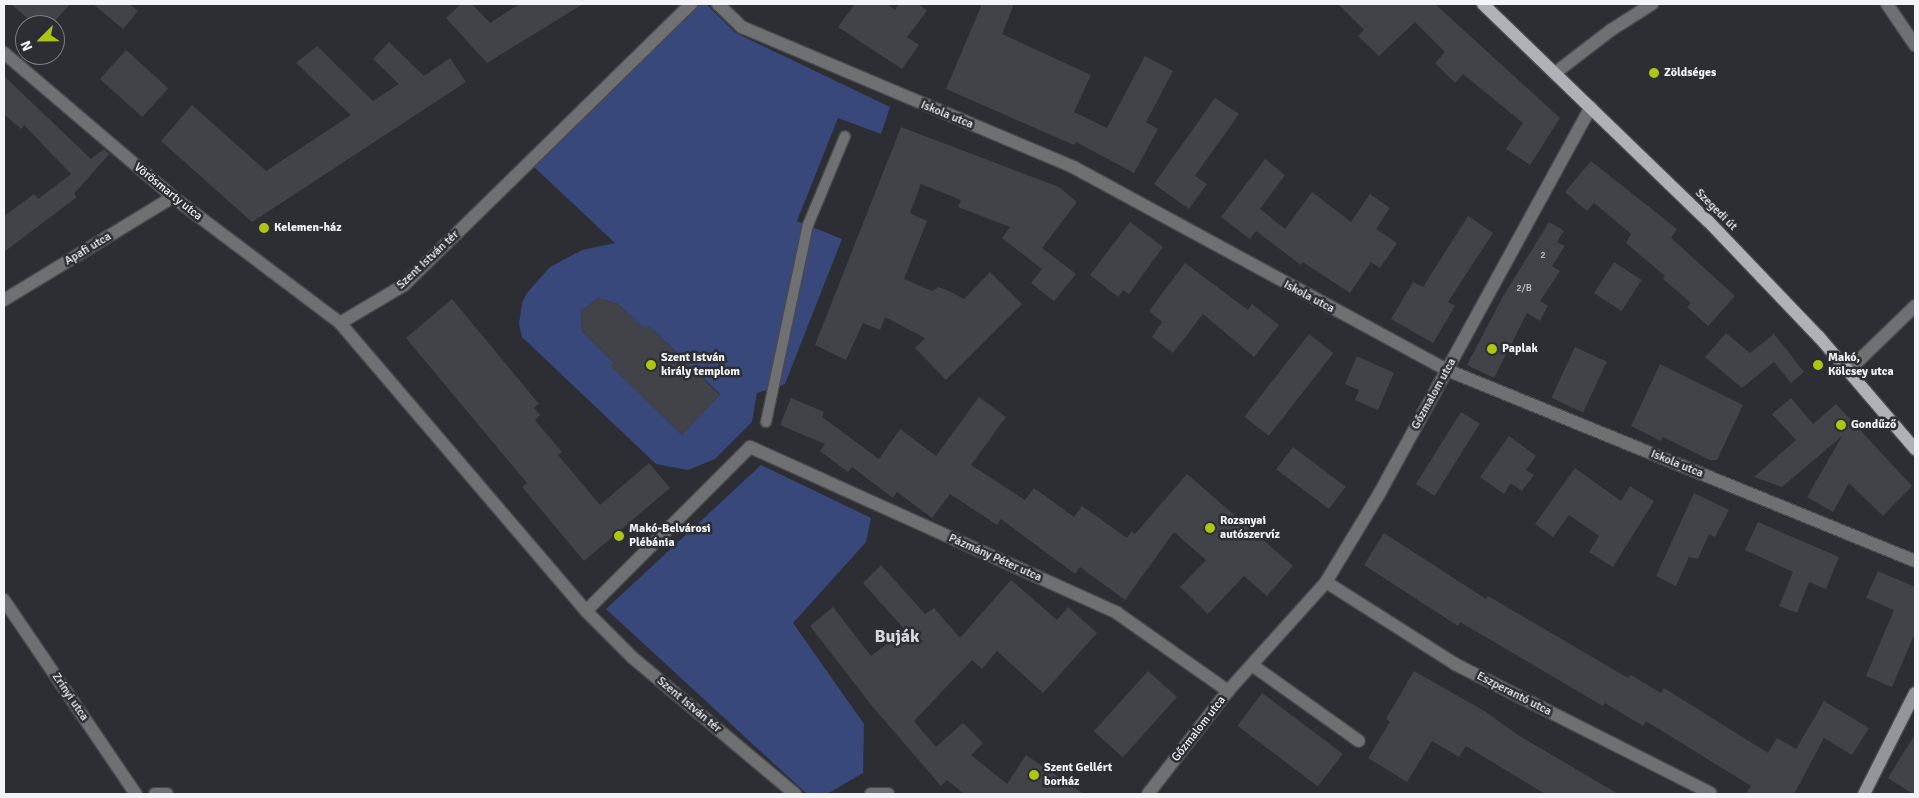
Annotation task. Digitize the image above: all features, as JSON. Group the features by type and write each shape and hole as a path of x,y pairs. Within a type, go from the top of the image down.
{"main road":[{"name":"Szegedi út","path":"1483,4 1708,221 1849,370 1915,449"},
{"path":"1864,794 1915,693"}],"street":[{"name":"Szent István tér","path":"691,4 404,285 340,323 586,611 633,658 795,794"},
{"name":"Iskola utca","path":"718,4 742,26 1075,168 1447,370 1915,561"},
{"path":"1555,73 1611,30 1652,4"},
{"path":"1887,4 1915,45"},
{"name":"Vörösmarty utca","path":"4,53 173,197 340,323"},
{"name":"Gőzmalom utca","path":"1148,794 1228,692 1326,582 1379,494 1591,107"},
{"name":"Apafi utca","path":"4,300 173,197"},
{"path":"1849,370 1915,306"},
{"name":"Pázmány Péter utca","path":"586,611 750,447 1117,613 1228,692"},
{"name":"Eszperantó utca","path":"1326,582 1455,664 1710,793"},
{"name":"Zrínyi utca","path":"4,600 136,794"},
{"path":"1252,665 1359,740"},
{"path":"155,794 167,794"},
{"path":"871,794 888,794"}],"lane":[{"path":"766,422 808,225 845,136"}],"shaded area":[{"path":"700,4 706,4 736,33 890,107 881,134 838,118 797,221 842,239 785,384 757,393 752,422 715,459 688,470 656,464 522,337 519,324 522,303 527,293 550,267 582,250 615,243 534,167","holes":["598,298 618,304 645,329 649,326 720,394 682,435 611,366 614,363 582,331 581,311"]},
{"path":"761,465 871,518 866,542 793,623 864,724 863,773 827,794 807,794 606,609"}],"building":[{"path":"11,4 70,4 60,15 24,15"},
{"path":"93,4 129,4 138,11 123,29"},
{"path":"461,4 472,4 490,23 519,4 583,4 487,63 446,18"},
{"path":"855,4 887,4 895,10 899,4 919,4 927,11 907,37 919,45 902,69 838,27"},
{"path":"982,4 1014,4 1002,34 1091,75 1074,112 1107,128 1145,56 1173,71 1146,122 1158,129 1134,173 1076,142 1074,145 946,89"},
{"path":"1338,4 1435,4 1560,118 1530,165 1506,149 1523,123 1463,74 1455,83 1435,63 1445,52 1415,22 1379,56 1358,36 1364,30"},
{"path":"389,42 424,76 450,58 466,82 252,222 161,141 192,105 266,171 351,115 296,63 317,46 373,101 399,84 373,59"},
{"path":"126,50 168,88 142,117 100,79"},
{"path":"4,76 91,159 104,149 109,154 74,194 77,197 4,252 4,216 34,194 38,199 71,174 24,125 21,129 4,114"},
{"path":"1215,98 1239,114 1195,176 1207,184 1189,209 1154,184"},
{"path":"901,127 1059,187 1077,202 1042,248 1076,274 1054,301 1031,283 1042,269 1002,238 1010,227 958,207 961,200 921,184 910,213 927,221 904,279 932,291 938,287 947,290 964,299 990,272 1022,304 946,380 915,348 925,338 885,317 880,330 863,323 846,360 815,345"},
{"path":"1265,159 1285,175 1260,209 1285,229 1312,192 1351,222 1370,194 1390,208 1376,229 1397,243 1380,268 1371,262 1350,293 1303,262 1301,265 1256,231 1250,239 1221,217"},
{"path":"1591,161 1677,229 1671,238 1735,296 1708,326 1687,307 1691,303 1663,279 1665,276 1626,243 1631,234 1594,203 1587,211 1565,192"},
{"path":"1468,216 1493,233 1448,302 1455,306 1433,343 1391,319 1413,282 1423,287"},
{"path":"1130,222 1163,247 1129,294 1123,290 1118,297 1090,275"},
{"path":"1549,222 1564,231 1557,242 1565,246 1552,266 1560,271 1540,301 1548,306 1540,321 1527,313 1494,378 1467,365 1502,298"},
{"path":"1614,262 1642,280 1622,311 1594,293"},
{"path":"1185,263 1248,310 1252,304 1279,325 1254,357 1203,314 1173,353 1152,337 1162,322 1149,311"},
{"name":"Szent István király templom","path":"598,298 618,304 645,329 648,325 720,395 682,435 610,366 614,363 582,331 581,311"},
{"path":"452,299 539,404 534,408 540,415 535,420 562,452 558,455 600,505 649,463 670,488 584,561 522,487 527,483 406,338"},
{"path":"1726,333 1750,353 1774,334 1804,372 1791,383 1774,362 1742,388 1705,357"},
{"path":"1309,334 1333,353 1269,436 1244,417"},
{"path":"1575,347 1607,362 1583,413 1551,398"},
{"path":"1357,356 1394,373 1378,410 1355,400 1359,390 1345,384"},
{"path":"1660,364 1743,405 1717,460 1710,460 1663,437 1661,441 1631,426"},
{"path":"979,397 1006,417 971,465 1025,500 1034,488 1074,517 1082,506 1127,538 1132,531 1135,534 1187,474 1293,566 1267,596 1244,576 1208,614 1180,587 1206,560 1174,532 1125,600 1080,567 1075,574 1001,519 997,525 950,494 932,518 897,492 893,498 852,467 848,472 820,451 825,444 780,425 791,398 824,412 822,417 879,459 900,429 936,456"},
{"path":"1791,398 1813,424 1836,404 1912,486 1883,516 1849,483 1833,512 1807,497 1842,436 1782,487 1754,477 1796,440 1772,414"},
{"path":"1461,412 1480,424 1435,496 1416,484"},
{"path":"1509,436 1536,456 1526,470 1534,475 1522,491 1511,483 1504,494 1480,477"},
{"path":"1293,447 1346,487 1329,509 1276,469"},
{"path":"1575,468 1621,501 1630,486 1654,501 1613,567 1589,552 1599,536 1569,515 1553,537 1535,524"},
{"path":"1694,493 1729,510 1715,537 1709,534 1698,559 1689,557 1676,586 1656,576"},
{"path":"1758,522 1839,557 1826,589 1809,582 1797,613 1779,606 1793,572 1745,550"},
{"path":"1384,533 1486,599 1488,596 1628,678 1631,675 1661,693 1664,688 1768,753 1777,738 1796,749 1824,701 1869,728 1852,755 1824,738 1794,794 1746,794 1751,786 1646,721 1643,726 1605,703 1603,706 1460,622 1458,626 1364,565"},
{"path":"881,565 925,614 934,608 960,638 1011,580 1057,620 1068,607 1097,633 1043,693 997,651 982,669 972,660 914,721 936,747 963,723 983,743 971,755 1007,784 1026,755 1084,794 964,794 947,780 941,786 872,706 810,626 833,607 871,656 905,630 863,583"},
{"path":"1878,571 1915,587 1915,633 1892,687 1866,676 1894,610 1866,598"},
{"path":"1148,671 1177,697 1123,757 1094,731"},
{"path":"1414,671 1486,712 1518,735 1618,794 1545,794 1466,746 1459,757 1432,741 1407,782 1368,758 1390,722 1386,719"},
{"path":"1262,693 1343,754 1318,787 1237,726"},
{"path":"1915,734 1915,794 1913,794 1888,778"}],"place":[{"name":"Zöldséges","path":"1654,73"},
{"name":"Kelemen-ház","path":"264,228"},
{"name":"Paplak","path":"1492,349"},
{"name":"Szent István király templom","path":"651,365"},
{"name":"Makó, Kölcsey utca","path":"1818,365"},
{"name":"Gondűző","path":"1841,425"},
{"name":"Rozsnyai autószervíz","path":"1210,528"},
{"name":"Makó-Belvárosi Plébánia","path":"619,536"},
{"name":"Szent Gellért borház","path":"1034,775"}],"district":[{"name":"Buják","path":"897,636"}]}
